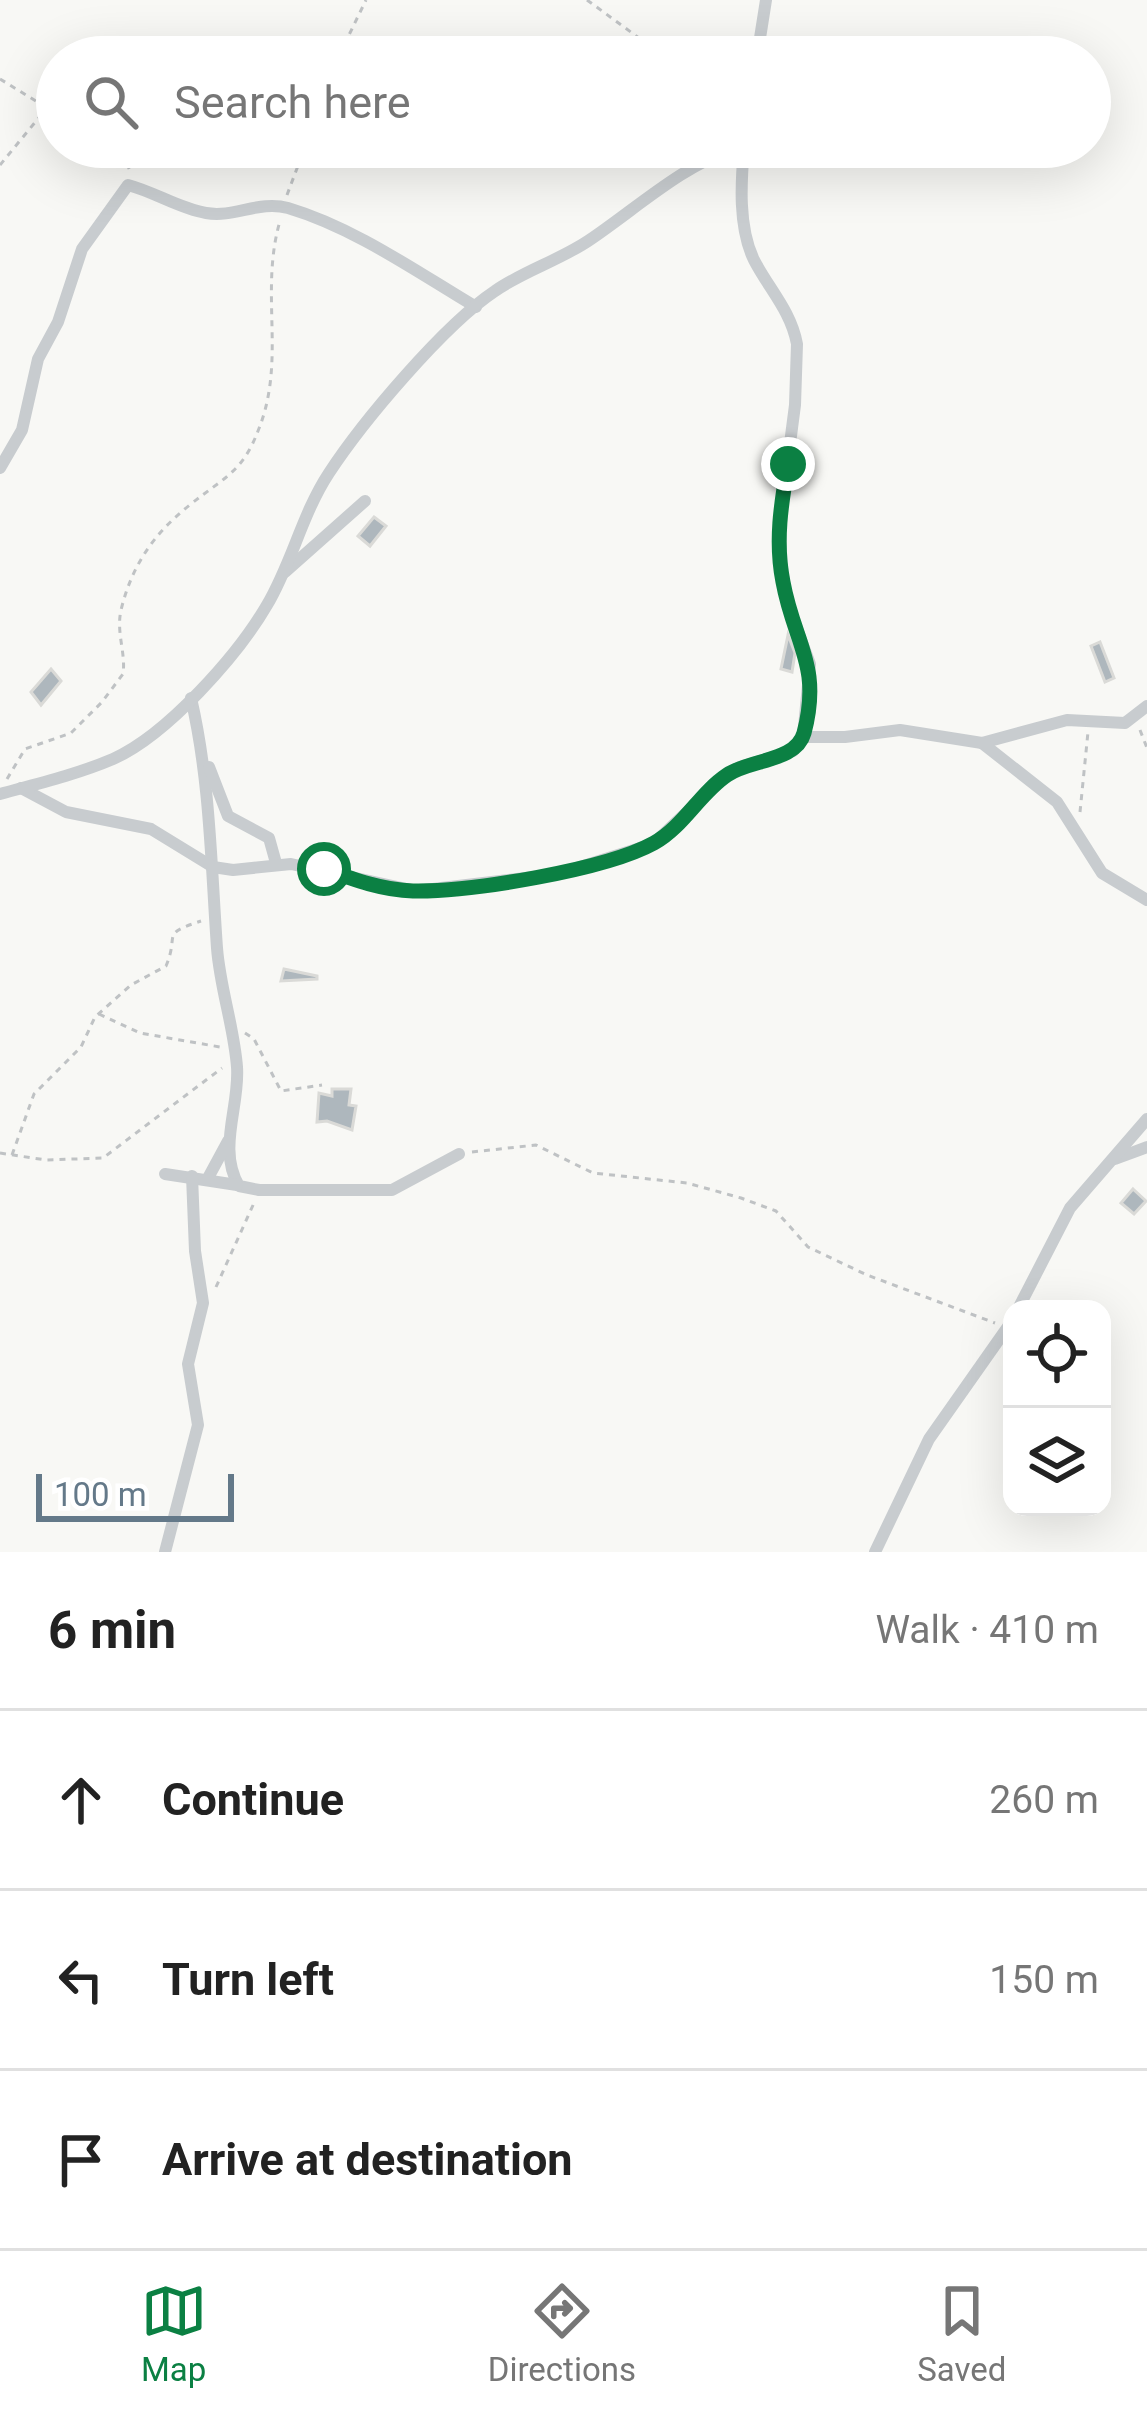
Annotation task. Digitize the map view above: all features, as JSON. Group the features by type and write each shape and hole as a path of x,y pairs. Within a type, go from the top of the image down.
{"street":[{"path":"760,36 766,0"},
{"path":"0,792 116,758 191,698 263,611 313,499 357,434 476,307 492,292 583,245 695,168"},
{"path":"21,788 66,812 151,829 213,867 233,870 276,863 416,891 558,874 653,844 724,776 793,751 803,737 810,664 786,599 778,536 795,405 797,344 792,322 753,259 746,237 741,168"},
{"path":"0,468 22,430 35,368 58,322 82,249 128,185 203,213 284,207 352,236 476,307"},
{"path":"279,577 364,501"},
{"path":"191,698 224,809 269,838 276,863"},
{"path":"803,737 901,730 982,743 1036,725 1089,718 1124,723 1147,706"},
{"path":"982,743 1058,802 1102,873 1147,900"},
{"path":"203,748 217,949 234,1050 237,1093 229,1134 230,1161 238,1186"},
{"path":"1022,1300 1058,1226 1147,1119"},
{"path":"208,1178 229,1134"},
{"path":"1111,1160 1147,1147"},
{"path":"166,1174 259,1190 392,1190 459,1154"},
{"path":"165,1552 195,1443 196,1405 188,1364 203,1303 192,1177"},
{"path":"875,1552 929,1439 1003,1335"}],"path":[{"path":"348,36 365,0"},
{"path":"587,0 636,36"},
{"path":"0,79 36,102"},
{"path":"0,165 36,121"},
{"path":"128,185 129,168"},
{"path":"0,792 25,749 71,733 123,674 119,618 141,554 190,504 240,468 258,434 274,378 271,263 298,168"},
{"path":"1136,717 1147,748"},
{"path":"1076,831 1089,718"},
{"path":"11,1155 34,1094 81,1047 99,1014 131,985 166,966 172,935 183,925 202,920 216,900"},
{"path":"0,1154 46,1160 104,1158 209,1081 234,1050 140,1033 99,1014"},
{"path":"232,1030 254,1039 283,1093 322,1085"},
{"path":"459,1154 536,1145 593,1173 687,1184 741,1198 776,1211 808,1247 1003,1322"},
{"path":"203,1303 223,1274 259,1190"}],"building":[{"path":"374,517 386,526 370,546 358,536"},
{"path":"788,635 795,653 792,672 781,669"},
{"path":"1100,642 1114,678 1105,682 1091,646"},
{"path":"51,669 61,681 41,705 31,692"},
{"path":"284,969 317,976 317,979 281,981"},
{"path":"332,1089 351,1089 349,1105 356,1106 352,1130 317,1122 319,1093 332,1096"},
{"path":"1133,1189 1146,1201 1134,1214 1121,1203"}],"route":[{"path":"324,869 358,881 416,891 558,874 653,844 724,776 800,745 811,673 791,620 779,560 788,464"}]}
